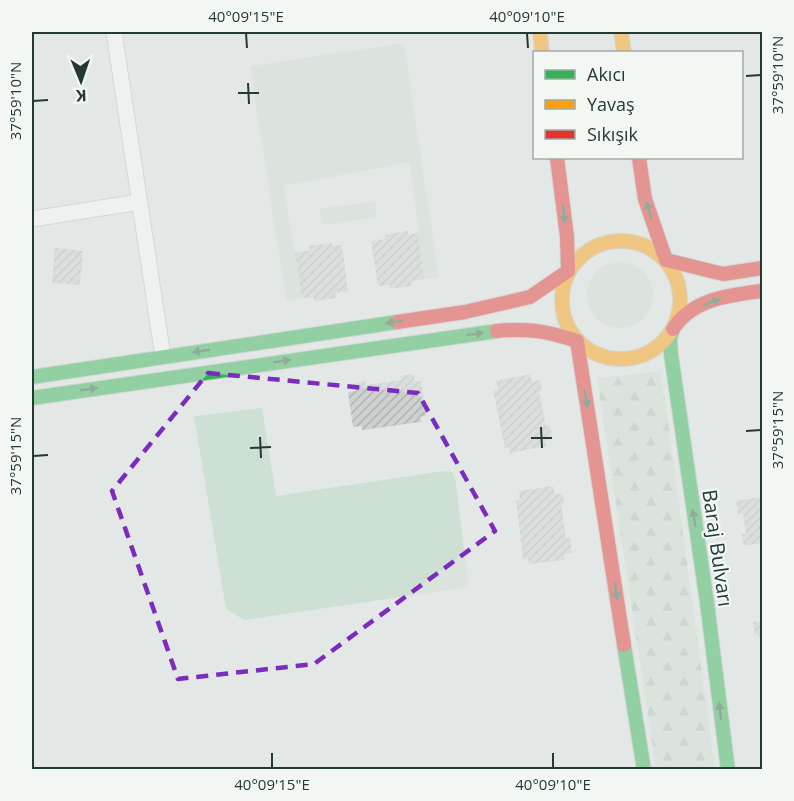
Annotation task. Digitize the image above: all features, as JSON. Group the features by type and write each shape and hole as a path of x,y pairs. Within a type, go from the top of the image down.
{"main road":[{"path":"540,32 542,51"},
{"path":"621,32 624,51"},
{"path":"557,159 567,237 568,271 562,289 561,308 567,325 577,341 591,352 608,358 627,359 644,355 659,346 688,310 726,296 762,291"},
{"path":"639,159 645,199 666,260 676,277 681,296 679,315 672,332"},
{"path":"32,377 505,304 530,297 568,271 580,256 596,245 614,240 634,241 651,248 666,260 723,274 762,268"},
{"path":"32,398 481,333 522,329 577,341"},
{"name":"Baraj Bulvarı","path":"672,332 673,368 707,603 728,770"},
{"path":"577,341 644,770"}],"street":[{"path":"114,32 163,357"},
{"path":"32,219 139,202"}],"highlighted area":[{"path":"208,373 418,393 495,531 314,664 178,679 112,491"}],"green space":[{"path":"404,43 439,277 424,279 410,162 284,186 302,298 286,300 250,66"},
{"path":"375,201 377,217 322,225 319,209"},
{"path":"614,262 626,262 638,267 648,277 653,295 651,308 638,323 626,328 614,328 602,323 592,313 587,301 587,289 592,277 602,267"},
{"path":"661,371 715,769 656,769 597,378"},
{"path":"262,408 276,496 443,471 452,472 455,477 469,587 244,620 226,609 194,416"}],"building":[{"path":"408,231 408,235 418,233 424,279 411,281 412,286 390,289 390,285 378,286 371,241 386,239 385,235"},
{"path":"332,243 332,246 342,245 348,291 335,293 336,298 314,301 314,297 302,298 295,253 310,250 309,246"},
{"path":"55,248 83,251 80,285 52,283"},
{"path":"414,374 415,381 421,381 426,416 420,417 421,422 362,430 362,426 353,427 348,392 356,391 355,383 365,381 366,385 401,380 400,376"},
{"path":"530,374 532,382 540,380 542,391 539,391 546,426 550,425 552,439 545,440 546,446 510,453 509,447 505,448 493,390 498,389 496,381"},
{"path":"553,486 555,494 563,493 564,504 561,504 566,539 570,538 572,553 564,554 565,560 529,564 528,558 523,559 516,501 520,500 519,491"},
{"path":"762,497 762,543 744,546 742,534 746,534 743,513 738,514 736,501"},
{"path":"762,621 761,646 759,634 755,635 753,622"}],"traffic: fast":[{"path":"32,377 397,322"},
{"path":"673,329 670,339 671,354 707,603 728,770"},
{"path":"32,398 497,331"},
{"path":"624,645 644,770"}],"traffic: slow":[{"path":"540,32 542,51"},
{"path":"621,32 624,51"},
{"path":"621,241 644,245 663,258 676,277 680,300 676,323 663,342 644,355 621,359 598,355 579,342 566,323 562,300 566,277 579,258 598,245 621,241"}],"traffic: jam":[{"path":"397,322 465,312 530,297 568,271 567,237 557,159"},
{"path":"639,159 645,199 666,260 723,274 762,268"},
{"path":"673,329 690,311 701,305 737,294 762,291"},
{"path":"497,331 537,331 577,341 624,645"}]}
